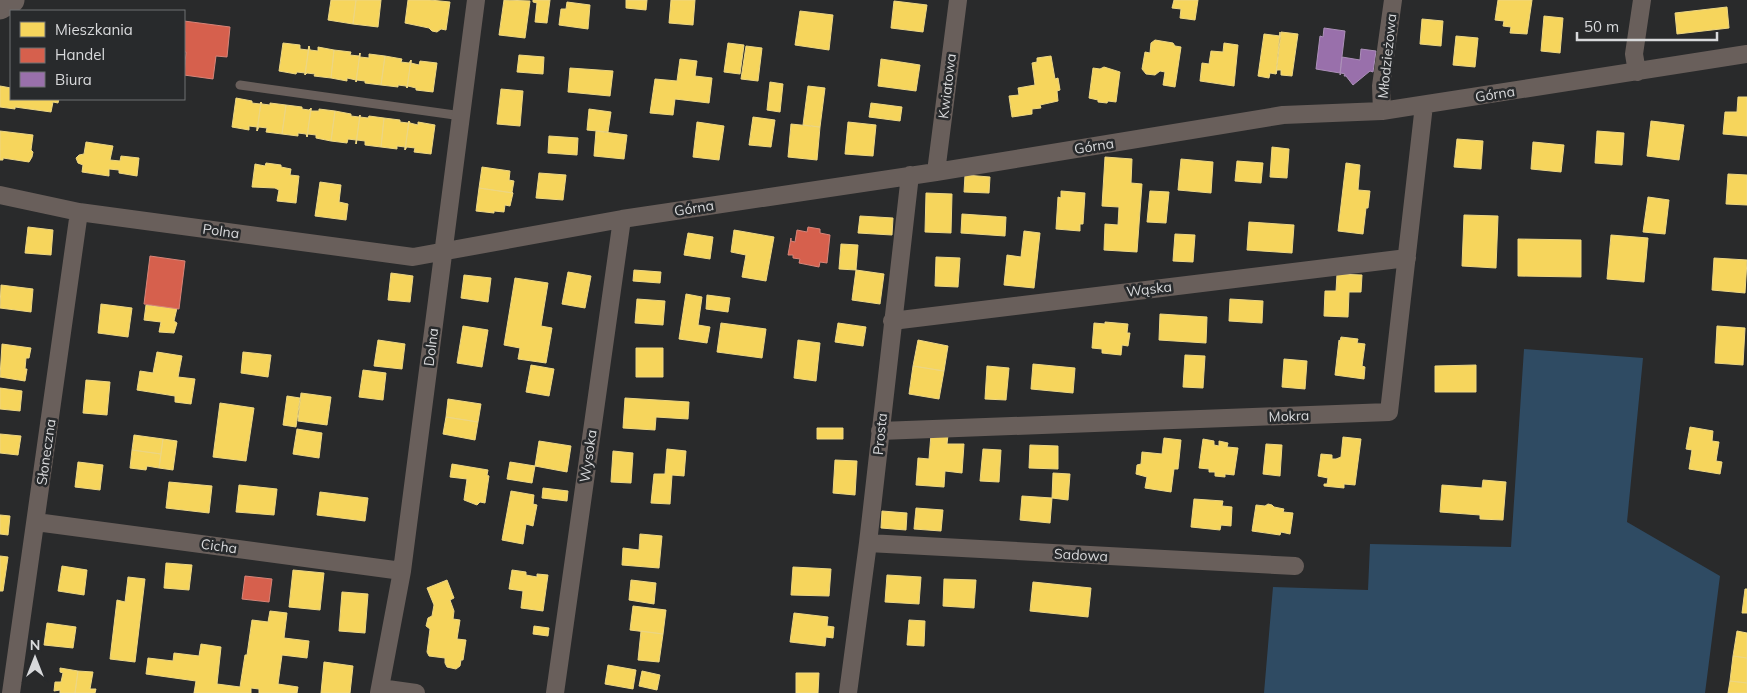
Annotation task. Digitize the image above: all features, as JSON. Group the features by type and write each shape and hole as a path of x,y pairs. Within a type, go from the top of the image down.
{"street":[{"path":"0,7 12,0"},
{"name":"Dolna","path":"379,690 402,571 476,0"},
{"name":"Kwiatowa","path":"936,172 958,0"},
{"name":"Młodzieżowa","path":"1382,112 1381,86 1393,0"},
{"path":"1637,72 1634,54 1642,0"},
{"name":"Górna","path":"443,252 622,219 936,172 1283,115 1382,112 1747,54"},
{"name":"Mokra","path":"880,431 1389,412 1424,105"},
{"name":"Prosta","path":"848,693 868,543 910,175"},
{"name":"Polna","path":"0,195 79,212 413,257 443,252"},
{"name":"Słoneczna","path":"11,693 79,212"},
{"name":"Wysoka","path":"554,693 622,219"},
{"name":"Wąska","path":"892,321 1407,258"},
{"name":"Cicha","path":"36,522 402,571"},
{"name":"Sadowa","path":"868,543 1295,566"},
{"path":"379,690 416,693"}],"lane":[{"path":"240,85 462,116"}],"shaded area":[{"path":"1524,349 1643,358 1627,522 1720,576 1705,693 1264,693 1273,587 1368,590 1370,544 1511,547"}],"building: Mieszkania":[{"path":"331,0 356,0 353,24 328,20"},
{"path":"356,0 381,0 378,27 353,24"},
{"path":"408,0 450,2 446,30 441,29 437,32 429,28 405,23"},
{"path":"504,0 530,1 525,38 499,35"},
{"path":"533,0 550,0 547,23 535,22 537,3 533,2"},
{"path":"626,0 647,0 646,10 626,8"},
{"path":"671,0 695,0 693,25 669,23"},
{"path":"1174,0 1198,0 1195,20 1180,18 1181,9 1172,8"},
{"path":"1498,0 1532,0 1527,34 1510,33 1511,27 1503,26 1504,21 1495,20"},
{"path":"894,1 927,5 923,32 891,28"},
{"path":"567,2 590,5 588,29 559,25 561,9 566,9"},
{"path":"1727,7 1729,28 1677,34 1675,13"},
{"path":"800,11 833,15 829,50 795,45"},
{"path":"1544,16 1563,18 1560,53 1541,51"},
{"path":"1422,19 1443,21 1441,46 1420,44"},
{"path":"1281,32 1298,34 1292,76 1281,75 1281,70 1277,70 1276,74"},
{"path":"1264,34 1280,36 1276,74 1270,73 1269,78 1258,76"},
{"path":"1456,36 1478,38 1475,67 1453,65"},
{"path":"1155,40 1173,43 1175,46 1181,47 1175,87 1163,85 1165,72 1160,71 1155,75 1146,74 1142,69 1145,52 1150,53 1151,43"},
{"path":"283,43 300,45 300,49 308,50 309,46 305,75 305,73 297,72 296,74 279,71"},
{"path":"728,43 744,45 740,74 724,72"},
{"path":"1224,43 1238,45 1234,86 1200,81 1202,63 1209,64 1211,51 1223,52"},
{"path":"309,46 310,50 318,51 318,47 334,50 331,78 314,76 315,74 307,73 305,75"},
{"path":"746,46 762,48 758,81 741,79"},
{"path":"334,50 351,52 350,55 359,56 360,53 356,82 356,80 347,78 347,81 331,78"},
{"path":"360,53 360,57 369,58 369,54 385,56 381,85 357,80 356,82"},
{"path":"519,55 544,57 543,74 517,72"},
{"path":"385,56 402,59 401,62 409,63 411,60 407,88 406,86 398,85 398,87 381,85"},
{"path":"1051,56 1055,79 1058,78 1060,90 1057,91 1058,101 1040,105 1041,108 1032,109 1032,114 1012,117 1009,96 1019,95 1018,88 1035,85 1032,63 1037,62 1037,58"},
{"path":"680,59 697,61 695,76 712,78 709,103 675,99 673,115 650,113 655,79 677,81"},
{"path":"881,59 920,65 916,91 878,86"},
{"path":"411,60 411,63 419,65 420,61 437,63 433,92 416,90 416,88 408,86 407,88"},
{"path":"1104,67 1120,72 1116,102 1098,102 1098,100 1089,98 1093,68 1100,69"},
{"path":"570,68 613,71 610,96 568,92"},
{"path":"770,82 783,84 780,112 767,110"},
{"path":"0,86 10,88 10,100 59,100 58,103 53,102 51,112 0,107"},
{"path":"808,86 825,88 820,127 803,125"},
{"path":"501,89 523,91 520,126 497,124"},
{"path":"1738,97 1747,97 1747,136 1723,134 1725,112 1737,112"},
{"path":"236,98 252,101 252,103 260,104 261,102 257,131 257,127 249,126 249,130 232,127"},
{"path":"261,102 262,104 270,105 270,103 286,105 282,134 266,132 267,128 259,127 257,131"},
{"path":"871,103 902,107 900,121 869,117"},
{"path":"286,105 309,110 311,108 307,137 306,134 298,133 298,136 282,134"},
{"path":"311,108 311,111 319,111 319,109 335,111 331,141 316,138 316,135 308,134 307,137"},
{"path":"589,109 611,112 608,132 587,130"},
{"path":"335,111 351,114 351,116 359,117 360,115 356,144 356,140 348,139 347,143 331,141"},
{"path":"360,115 360,117 368,118 369,116 384,118 381,147 365,145 365,141 357,140 356,144"},
{"path":"753,117 775,120 771,147 749,145"},
{"path":"384,118 408,123 409,121 405,150 405,147 397,146 397,149 381,147"},
{"path":"409,121 418,125 418,122 435,125 431,154 414,152 415,148 407,147 405,150"},
{"path":"1651,121 1684,125 1679,160 1647,156"},
{"path":"697,122 724,126 719,160 693,157"},
{"path":"848,122 876,125 873,156 845,154"},
{"path":"791,124 820,127 817,160 788,157"},
{"path":"0,131 33,135 31,150 33,152 29,162 3,158 3,160 0,160"},
{"path":"596,131 627,135 624,159 594,156"},
{"path":"1597,131 1624,133 1622,165 1595,163"},
{"path":"549,136 578,138 577,155 548,153"},
{"path":"1457,139 1483,141 1481,169 1454,167"},
{"path":"86,142 113,146 110,160 120,161 121,156 139,158 137,176 109,169 109,176 82,172 83,165 78,163 76,158 84,154"},
{"path":"1533,142 1564,145 1561,172 1531,169"},
{"path":"1272,147 1289,149 1287,178 1270,177"},
{"path":"1105,157 1132,159 1131,183 1142,184 1137,252 1104,250 1105,224 1118,225 1119,207 1102,206"},
{"path":"1181,159 1213,162 1211,193 1178,190"},
{"path":"1237,161 1263,163 1261,183 1235,181"},
{"path":"266,163 281,165 281,167 291,169 290,175 299,176 296,203 277,201 279,190 275,188 252,187 255,164 265,166"},
{"path":"1346,163 1360,165 1358,190 1370,191 1363,234 1338,231"},
{"path":"482,167 510,171 509,180 514,181 513,193 479,188"},
{"path":"539,173 566,175 563,200 536,198"},
{"path":"1728,174 1747,175 1747,205 1726,204"},
{"path":"965,175 990,177 989,193 964,192"},
{"path":"320,182 341,185 339,202 348,204 346,220 315,216"},
{"path":"479,188 513,193 510,206 505,205 504,212 476,211"},
{"path":"1061,191 1085,193 1083,224 1080,224 1080,231 1056,229 1058,197 1061,198"},
{"path":"1150,191 1169,192 1166,223 1147,222"},
{"path":"926,193 952,194 951,233 925,232"},
{"path":"1648,197 1669,200 1665,234 1643,232"},
{"path":"962,214 1006,217 1005,236 961,233"},
{"path":"1464,215 1498,216 1496,268 1462,266"},
{"path":"860,216 893,218 892,235 858,233"},
{"path":"1249,222 1294,225 1292,253 1247,250"},
{"path":"28,227 53,230 51,255 25,253"},
{"path":"734,230 774,237 766,281 742,277 746,255 731,252"},
{"path":"1024,231 1040,233 1034,288 1004,285 1007,255 1021,257"},
{"path":"688,233 713,237 710,259 684,255"},
{"path":"1175,234 1195,235 1193,262 1173,261"},
{"path":"1611,235 1648,238 1644,282 1607,279"},
{"path":"1518,239 1581,240 1581,277 1518,276"},
{"path":"841,244 858,245 856,270 839,269"},
{"path":"936,257 960,258 958,287 935,286"},
{"path":"1714,258 1747,260 1745,293 1712,290"},
{"path":"634,270 661,272 660,283 633,281"},
{"path":"856,270 884,274 880,304 852,300"},
{"path":"568,272 591,276 585,308 562,304"},
{"path":"391,273 413,276 410,302 388,300"},
{"path":"1337,274 1362,275 1361,292 1349,292 1348,317 1324,316 1325,291 1336,291"},
{"path":"464,275 491,278 488,302 461,298"},
{"path":"515,278 548,283 541,326 552,328 546,363 518,359 520,348 504,345"},
{"path":"1,285 33,289 31,312 0,308"},
{"path":"686,294 702,297 698,325 710,327 707,343 679,339"},
{"path":"707,295 730,298 728,312 706,309"},
{"path":"637,299 665,301 663,325 635,323"},
{"path":"1230,299 1263,301 1262,323 1229,321"},
{"path":"101,304 132,308 128,337 98,333"},
{"path":"146,305 177,308 174,321 177,323 174,333 159,332 161,322 144,320"},
{"path":"1160,314 1207,317 1206,343 1159,340"},
{"path":"1105,322 1128,324 1127,333 1130,333 1128,346 1122,345 1121,355 1102,353 1102,349 1092,348 1094,323 1105,324"},
{"path":"721,323 766,329 762,358 717,352"},
{"path":"838,323 866,327 863,346 835,342"},
{"path":"463,326 488,330 482,367 457,363"},
{"path":"1717,326 1745,328 1743,365 1715,363"},
{"path":"1341,337 1358,339 1357,343 1365,344 1362,366 1365,367 1364,379 1335,375 1339,340"},
{"path":"378,340 405,344 402,369 374,366"},
{"path":"798,340 820,343 816,381 794,378"},
{"path":"918,340 948,346 944,371 913,366"},
{"path":"2,344 31,348 29,358 26,358 25,381 0,377"},
{"path":"636,348 663,348 663,377 636,377"},
{"path":"157,352 182,356 178,377 195,379 191,404 175,402 175,396 137,390 140,371 153,373"},
{"path":"243,352 271,355 268,377 241,373"},
{"path":"1185,355 1205,356 1203,388 1183,387"},
{"path":"1284,359 1307,361 1305,389 1282,387"},
{"path":"1033,364 1075,368 1073,393 1031,389"},
{"path":"531,365 554,369 549,396 526,392"},
{"path":"1476,365 1476,392 1435,392 1435,366"},
{"path":"913,366 944,371 939,399 909,394"},
{"path":"987,366 1009,368 1006,400 985,399"},
{"path":"363,370 386,373 383,400 359,397"},
{"path":"86,380 110,382 107,415 83,413"},
{"path":"0,388 22,391 20,411 0,409"},
{"path":"301,393 331,397 327,425 298,421"},
{"path":"287,396 300,398 296,427 283,425"},
{"path":"625,398 689,402 688,419 656,417 655,430 623,428"},
{"path":"448,399 481,404 478,422 446,417"},
{"path":"220,403 254,408 246,461 213,457"},
{"path":"446,417 478,422 475,440 443,434"},
{"path":"1690,427 1713,431 1712,441 1719,442 1716,461 1722,462 1720,474 1689,469 1692,450 1686,449"},
{"path":"817,428 843,428 843,439 817,439"},
{"path":"297,429 322,433 319,458 293,454"},
{"path":"0,434 21,436 18,455 0,453"},
{"path":"931,434 948,435 947,444 964,444 962,473 945,471 944,487 916,485 918,458 929,459"},
{"path":"134,435 163,439 161,454 132,450"},
{"path":"1343,437 1361,439 1355,485 1344,484 1344,488 1324,486 1324,484 1327,484 1328,478 1318,476 1321,454 1332,455 1332,459 1341,457"},
{"path":"1164,438 1181,440 1178,469 1174,469 1171,492 1145,488 1147,477 1136,474 1137,465 1141,464 1142,452 1162,454"},
{"path":"163,439 177,441 173,470 159,468"},
{"path":"1203,439 1214,441 1214,445 1219,446 1219,441 1228,443 1227,447 1238,448 1234,475 1225,474 1225,477 1215,476 1215,472 1209,472 1209,469 1199,468"},
{"path":"539,441 571,446 567,472 535,466"},
{"path":"1266,444 1282,445 1280,476 1263,474"},
{"path":"1030,445 1058,446 1058,469 1029,468"},
{"path":"667,449 686,451 684,476 672,475 670,504 651,503 654,474 665,474"},
{"path":"983,449 1001,450 999,482 980,481"},
{"path":"132,450 161,454 159,468 147,466 146,470 130,468"},
{"path":"613,451 633,453 631,483 611,482"},
{"path":"835,460 857,461 855,495 833,493"},
{"path":"78,462 103,465 100,490 75,487"},
{"path":"510,462 535,466 532,483 507,479"},
{"path":"452,464 488,470 487,475 489,476 485,503 480,502 477,505 464,500 467,479 450,477"},
{"path":"1053,473 1070,474 1068,500 1052,498"},
{"path":"1483,480 1506,482 1503,520 1480,519 1480,515 1440,512 1442,485 1482,488"},
{"path":"169,482 212,486 209,513 166,508"},
{"path":"239,485 277,489 274,515 236,512"},
{"path":"543,488 568,491 567,501 542,498"},
{"path":"511,491 534,495 533,504 537,505 533,526 526,524 523,544 502,540"},
{"path":"320,492 368,498 365,521 317,515"},
{"path":"1022,496 1052,498 1050,523 1020,520"},
{"path":"1194,499 1223,501 1222,506 1232,507 1231,526 1221,525 1220,530 1191,527"},
{"path":"1268,504 1284,509 1283,512 1293,513 1290,534 1281,532 1280,535 1252,531 1256,505 1265,506"},
{"path":"916,508 943,510 941,531 914,529"},
{"path":"882,511 907,513 906,530 881,528"},
{"path":"0,515 10,516 8,535 0,534"},
{"path":"640,534 662,536 659,568 622,565 623,548 639,550"},
{"path":"0,556 8,557 3,591 0,591"},
{"path":"166,563 192,565 189,590 164,588"},
{"path":"62,566 87,570 84,595 58,591"},
{"path":"793,567 831,569 829,596 791,595"},
{"path":"293,570 324,573 320,610 289,607"},
{"path":"512,570 526,572 526,575 537,577 537,574 548,575 543,611 521,608 523,591 509,589"},
{"path":"887,575 921,577 919,604 885,602"},
{"path":"128,577 145,579 135,662 110,659 117,600 125,602"},
{"path":"944,579 976,580 974,608 943,606"},
{"path":"447,580 454,598 450,600 454,611 453,619 460,620 457,639 466,640 463,660 461,660 460,666 456,669 447,667 445,658 429,656 427,652 430,629 426,626 428,618 432,616 434,605 427,588"},
{"path":"631,580 656,583 654,604 629,600"},
{"path":"1033,582 1091,588 1088,617 1030,611"},
{"path":"1745,589 1747,589 1747,613 1742,613"},
{"path":"342,592 368,594 365,633 339,631"},
{"path":"633,606 666,610 663,634 630,630"},
{"path":"270,611 287,613 284,638 309,641 307,658 282,655 278,684 298,687 297,693 259,693 259,689 251,688 251,693 194,693 196,681 146,674 148,658 173,661 174,653 199,656 201,644 221,647 217,684 240,687 252,620 268,622"},
{"path":"794,613 828,617 827,626 834,627 833,638 826,637 825,646 790,642"},
{"path":"909,620 925,621 924,646 907,645"},
{"path":"47,623 76,627 73,648 44,645"},
{"path":"534,626 549,628 548,636 533,634"},
{"path":"641,631 663,634 659,662 638,660"},
{"path":"1737,631 1747,633 1747,658 1733,656"},
{"path":"1733,656 1747,658 1747,683 1730,681"},
{"path":"324,662 353,666 350,693 321,693"},
{"path":"608,665 636,670 633,689 605,684"},
{"path":"60,668 78,671 75,693 60,693 60,690 54,691 55,682 61,682 63,673 60,672"},
{"path":"78,671 93,672 90,689 96,689 95,693 75,693"},
{"path":"642,671 660,675 657,690 639,686"},
{"path":"796,673 819,673 818,693 796,693"},
{"path":"1730,681 1747,683 1747,693 1728,693"}],"building: Handel":[{"path":"185,21 230,27 227,57 216,56 213,79 185,75"},
{"path":"808,227 820,229 820,233 830,235 827,263 820,262 819,267 799,263 800,259 793,258 793,255 788,255 791,238 791,241 795,242 797,230 807,232"},
{"path":"150,256 185,261 179,309 144,304"},
{"path":"245,576 272,579 269,602 242,599"}],"building: Biura":[{"path":"1324,28 1345,31 1340,73 1316,69 1320,36 1323,37"},
{"path":"1361,49 1376,51 1373,72 1370,71 1353,85 1344,76 1345,74 1341,73 1340,75 1342,57 1360,60"}]}
